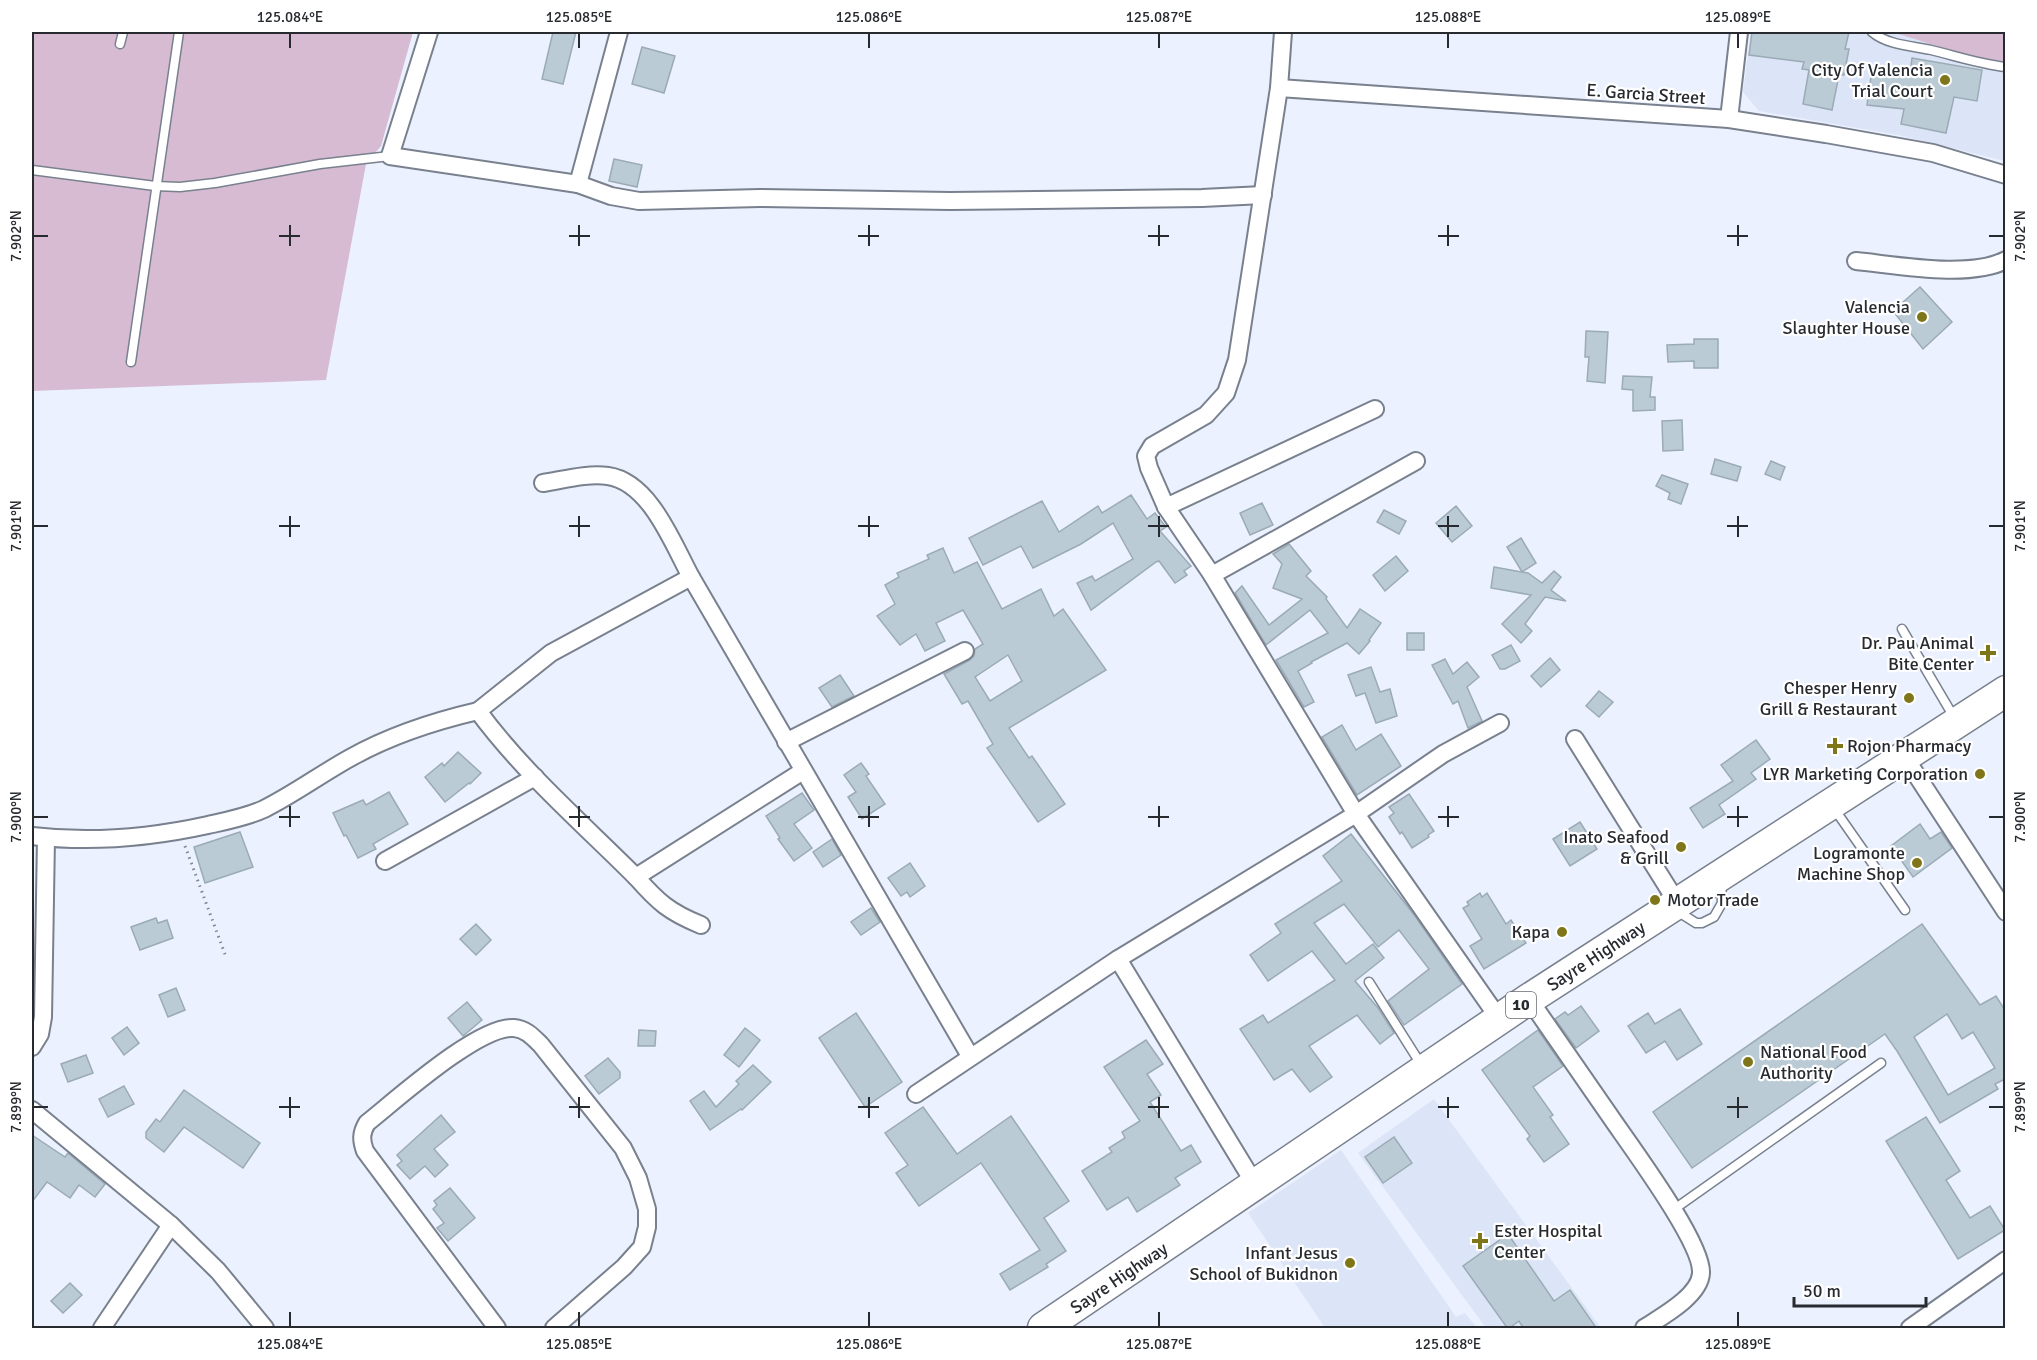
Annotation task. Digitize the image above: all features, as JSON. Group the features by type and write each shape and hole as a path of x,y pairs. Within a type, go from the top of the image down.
{"highway":[{"name":"Sayre Highway","path":"1042,1329 1529,999 2006,691"}],"street":[{"path":"429,32 390,156 578,184 611,196 639,201 759,198 950,201 1263,195"},
{"path":"578,184 619,32"},
{"path":"1283,32 1279,88 1237,360 1226,393 1206,415 1152,446 1146,456 1166,507 1212,575 1356,814 1500,1020"},
{"path":"1729,119 1739,32"},
{"name":"E. Garcia Street","path":"1279,88 1729,119 1933,153 2006,175"},
{"path":"1856,261 1968,269 1999,264 2006,260"},
{"path":"1166,507 1375,409"},
{"path":"1212,575 1416,461"},
{"path":"543,483 581,477 608,476 633,485 653,507 786,742 970,1056"},
{"path":"32,1047 40,1034 44,1017 39,837 91,841 180,831 231,820 263,809 352,757 404,733 478,711 551,653 691,577"},
{"path":"786,742 965,651"},
{"path":"478,711 510,751 663,906 678,916 701,925"},
{"path":"916,1094 1118,959 1356,814 1443,754 1500,723"},
{"path":"1575,739 1675,906"},
{"path":"1904,756 2006,912"},
{"path":"636,877 803,771"},
{"path":"385,861 535,777"},
{"path":"1118,959 1256,1186"},
{"path":"1529,999 1673,1210 1698,1257 1701,1273 1697,1288 1678,1305 1644,1329"},
{"path":"497,1329 365,1151 362,1131 367,1123 468,1045 498,1030 514,1028 529,1033 541,1045 623,1148 638,1178 646,1209 646,1227 642,1247 624,1267 554,1329"},
{"path":"32,1110 171,1225 218,1271 265,1329"},
{"path":"102,1329 171,1225"},
{"path":"1910,1329 2006,1260"}],"lane":[{"path":"120,44 123,32"},
{"path":"131,362 179,32"},
{"path":"1872,32 1903,45 1987,65 2006,66"},
{"path":"32,170 180,188 309,166 390,156"},
{"path":"1902,629 1957,722"},
{"path":"1830,804 1905,910"},
{"path":"1369,982 1425,1071"},
{"path":"1673,1210 1881,1063"}],"path":[{"path":"180,831 226,957"}],"shaded area":[{"path":"32,32 413,32 381,146 366,164 326,380 32,391"},
{"path":"1751,32 2005,32 2005,161 1898,135 1759,111 1743,92"},
{"path":"1899,32 2005,32 2005,61 1965,55 1898,34"},
{"name":"Ester Hospital Center","path":"1434,1099 1601,1328 1486,1328 1358,1153"},
{"name":"Infant Jesus School of Bukidnon","path":"1341,1150 1456,1317 1465,1313 1477,1328 1325,1328 1248,1213"}],"building":[{"path":"553,32 576,32 563,84 542,79"},
{"path":"1752,32 1849,32 1845,49 1849,49 1844,75 1839,75 1832,110 1803,104 1809,70 1802,69 1804,62 1749,55"},
{"path":"642,47 675,56 664,93 632,84"},
{"path":"1912,58 1982,70 1977,101 1954,97 1946,133 1901,124 1904,109 1867,105 1872,70 1910,74"},
{"path":"614,159 642,165 637,187 609,181"},
{"name":"Valencia Slaughter House","path":"1920,287 1952,322 1923,349 1893,311"},
{"path":"1586,331 1608,332 1605,383 1587,381 1589,357 1585,357"},
{"path":"1694,339 1718,339 1718,368 1694,368 1694,361 1668,362 1667,345 1694,344"},
{"path":"1623,376 1652,377 1650,397 1655,397 1655,410 1633,411 1633,390 1622,389"},
{"path":"1682,420 1683,450 1663,451 1662,421"},
{"path":"1715,459 1741,467 1737,481 1711,474"},
{"path":"1771,461 1785,467 1780,480 1765,474"},
{"path":"1662,475 1688,484 1681,504 1668,499 1670,493 1656,486"},
{"path":"1131,495 1147,519 1155,513 1166,527 1160,531 1191,566 1184,571 1187,575 1175,583 1159,561 1156,562 1091,610 1077,583 1092,576 1095,581 1133,559 1113,523 1081,544 1033,568 1021,546 983,565 969,538 1042,501 1059,532 1098,506 1102,513"},
{"path":"1262,503 1273,525 1250,535 1240,513"},
{"path":"1456,506 1472,526 1452,542 1436,523"},
{"path":"1384,510 1406,521 1399,534 1377,522"},
{"path":"1521,538 1536,563 1522,572 1507,547"},
{"path":"1289,544 1311,571 1306,576 1327,597 1326,599 1347,628 1360,609 1381,623 1359,654 1347,643 1298,671 1314,702 1304,707 1276,660 1328,633 1310,610 1266,645 1235,593 1242,586 1269,625 1302,599 1273,588 1282,564 1273,554"},
{"path":"943,548 954,573 977,562 1002,609 1041,589 1054,616 1063,609 1106,670 1009,728 1029,758 1032,756 1065,804 1038,822 987,748 993,744 968,701 962,704 944,674 970,660 974,656 975,649 983,644 963,610 936,623 945,641 925,651 916,634 900,645 877,616 895,604 885,585 899,577 897,573 929,559 927,555","holes":["1008,655 1022,681 990,701 975,677"]},
{"path":"1396,556 1408,571 1385,591 1373,575"},
{"path":"1494,567 1528,573 1542,583 1554,571 1561,577 1551,590 1566,601 1545,597 1525,624 1532,631 1521,643 1502,624 1531,595 1491,588"},
{"path":"1407,633 1424,633 1424,650 1407,650"},
{"path":"1511,645 1520,661 1505,669 1500,669 1492,655"},
{"path":"1550,658 1560,670 1541,687 1531,676"},
{"path":"1445,659 1453,674 1467,662 1479,677 1467,687 1482,721 1468,728 1458,701 1453,704 1432,665"},
{"path":"1371,667 1380,692 1390,689 1397,716 1376,723 1365,693 1356,696 1348,675"},
{"path":"840,675 854,696 832,707 819,688"},
{"path":"1599,691 1613,702 1599,717 1586,706"},
{"path":"1342,725 1356,750 1381,734 1401,766 1357,795 1322,737"},
{"path":"1756,740 1770,759 1751,773 1756,779 1719,805 1725,814 1703,828 1690,808 1733,781 1721,765"},
{"path":"458,752 481,773 445,802 425,777 442,763 444,766"},
{"path":"861,763 869,774 866,776 885,804 862,819 848,797 856,792 844,775"},
{"path":"389,792 408,824 373,844 376,849 358,858 333,813 363,800 366,805"},
{"path":"802,793 814,810 794,824 812,848 794,861 778,839 780,838 766,816"},
{"path":"1409,794 1434,831 1412,848 1389,817 1394,813 1389,807"},
{"path":"1580,822 1597,849 1570,866 1553,839"},
{"name":"Logramonte Machine Shop","path":"1920,824 1930,839 1941,832 1952,848 1913,877 1891,846"},
{"path":"240,832 253,867 205,883 194,847"},
{"path":"1351,834 1415,916 1462,984 1404,1025 1388,1001 1429,969 1399,930 1378,947 1344,904 1314,923 1346,964 1373,944 1384,958 1355,981 1378,1008 1394,1033 1380,1044 1357,1015 1309,1046 1332,1077 1310,1092 1292,1069 1274,1080 1240,1029 1263,1015 1268,1023 1335,980 1312,951 1268,981 1250,955 1281,933 1275,924 1342,881 1323,856"},
{"path":"832,839 841,855 823,867 813,852"},
{"path":"910,863 925,886 910,897 907,892 901,896 888,878"},
{"path":"1480,893 1482,897 1487,893 1506,924 1511,920 1526,943 1484,969 1470,946 1482,939 1463,908 1469,905 1467,902"},
{"path":"871,908 880,922 861,935 851,922"},
{"path":"156,918 158,923 167,920 173,938 140,950 131,927"},
{"path":"476,924 491,940 476,955 460,939"},
{"path":"1922,924 1980,1005 1996,996 2006,1012 2006,1085 2003,1080 1995,1084 1998,1089 1940,1123 1885,1034 1692,1168 1653,1112","holes":["1947,1014 1962,1039 1973,1032 1995,1068 1948,1095 1914,1037"]},
{"path":"176,988 185,1010 168,1017 159,995"},
{"path":"467,1002 482,1020 463,1036 448,1018"},
{"path":"1581,1006 1599,1031 1576,1048 1555,1019 1565,1012 1568,1015"},
{"path":"1680,1009 1702,1044 1677,1060 1665,1041 1646,1053 1628,1026 1648,1013 1655,1024"},
{"path":"856,1013 902,1082 865,1107 819,1038"},
{"path":"127,1027 139,1043 124,1055 112,1038"},
{"path":"745,1028 760,1040 739,1067 724,1055"},
{"path":"639,1030 656,1031 655,1046 638,1046"},
{"path":"1538,1030 1563,1066 1533,1087 1553,1115 1550,1117 1569,1144 1544,1162 1527,1139 1530,1136 1482,1070"},
{"path":"1146,1040 1163,1064 1147,1074 1161,1095 1150,1102 1181,1151 1191,1145 1201,1162 1175,1178 1180,1185 1137,1212 1128,1197 1107,1210 1082,1171 1112,1152 1109,1148 1125,1138 1122,1132 1140,1121 1104,1067"},
{"path":"86,1055 93,1073 68,1082 61,1064"},
{"path":"608,1058 620,1072 620,1078 599,1094 585,1076"},
{"path":"753,1065 771,1082 742,1110 710,1130 690,1101 704,1091 716,1107 739,1084 736,1081"},
{"path":"124,1086 134,1104 108,1117 99,1099"},
{"path":"184,1090 260,1143 243,1168 184,1127 164,1152 146,1138 146,1132 156,1119 160,1122"},
{"path":"923,1107 957,1154 1011,1116 1069,1201 1044,1218 1066,1251 1046,1264 1048,1267 1010,1290 1000,1274 1040,1250 981,1163 919,1206 896,1173 908,1165 885,1133"},
{"path":"441,1115 455,1132 434,1149 448,1165 435,1177 425,1166 410,1179 397,1165 402,1161 397,1155"},
{"path":"1926,1117 1960,1171 1946,1180 1970,1218 1990,1206 2005,1230 1958,1259 1886,1141"},
{"path":"32,1135 65,1157 68,1153 105,1184 95,1197 79,1185 70,1198 47,1182 32,1202"},
{"path":"1394,1137 1412,1163 1383,1183 1365,1157"},
{"path":"450,1188 475,1218 448,1241 437,1228 444,1223 433,1209 437,1205 434,1201"},
{"path":"1508,1234 1554,1301 1570,1290 1597,1329 1524,1329 1519,1321 1508,1329 1463,1266"},
{"path":"70,1283 82,1295 63,1313 51,1301"}],"place":[{"name":"City Of Valencia Trial Court","path":"1945,80"},
{"name":"Valencia Slaughter House","path":"1922,317"},
{"name":"Dr. Pau Animal Bite Center","path":"1988,653"},
{"name":"Chesper Henry Grill & Restaurant","path":"1909,698"},
{"name":"Rojon Pharmacy","path":"1835,746"},
{"name":"LYR Marketing Corporation","path":"1980,774"},
{"name":"Inato Seafood & Grill","path":"1681,847"},
{"name":"Logramonte Machine Shop","path":"1917,863"},
{"name":"Motor Trade","path":"1655,900"},
{"name":"Kapa","path":"1562,932"},
{"name":"National Food Authority","path":"1748,1062"},
{"name":"Ester Hospital Center","path":"1480,1241"},
{"name":"Infant Jesus School of Bukidnon","path":"1350,1263"}]}
